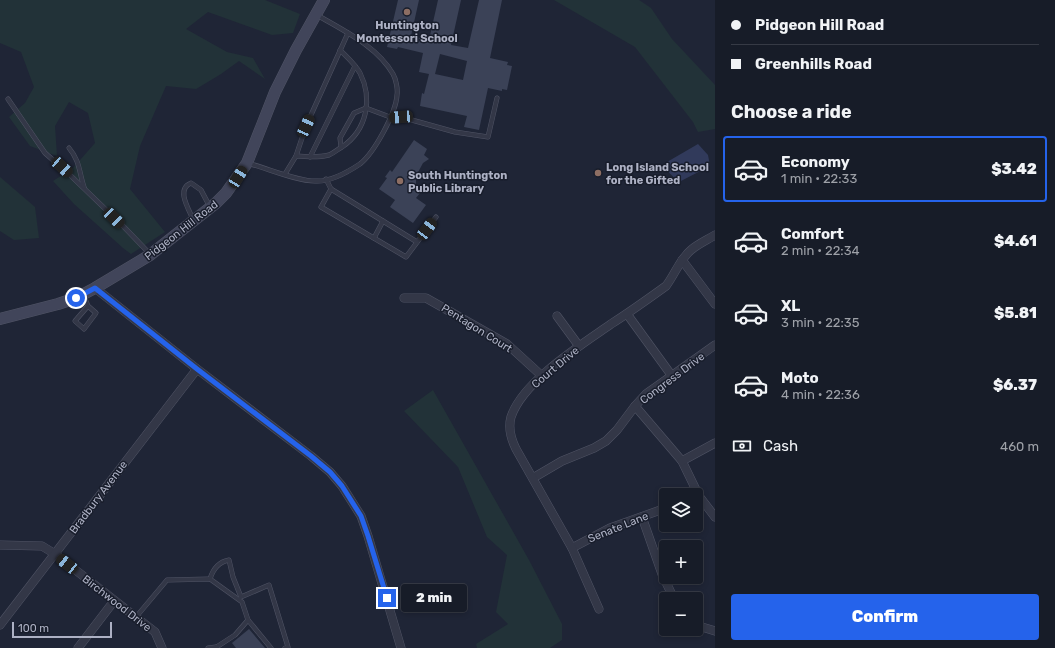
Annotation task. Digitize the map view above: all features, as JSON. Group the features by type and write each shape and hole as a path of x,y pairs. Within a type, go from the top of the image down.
{"street":[{"name":"Pidgeon Hill Road","path":"0,319 58,304 95,288 150,255 210,208 226,193 247,163 274,92 324,0"},
{"name":"Court Drive","path":"599,609 572,548 516,449 512,440 510,429 511,417 517,404 542,376 579,346 666,286 682,260 691,250 715,235"},
{"path":"682,260 715,304"},
{"path":"95,288 197,369 311,456 330,472 342,486 361,516 401,648"},
{"name":"Pentagon Court","path":"404,298 426,298 449,311 507,344 542,376"},
{"path":"627,314 672,376"},
{"path":"557,316 579,346"},
{"name":"Congress Drive","path":"533,478 562,461 594,448 606,441 617,430 646,394 715,345"},
{"name":"Bradbury Avenue","path":"0,625 197,369"},
{"path":"635,406 682,461 694,488"},
{"path":"682,461 715,443"},
{"path":"703,503 715,517"},
{"name":"Senate Lane","path":"572,548 610,528 659,511"},
{"path":"642,517 662,574 671,592"},
{"name":"Birchwood Drive","path":"0,545 42,546 55,554 155,632 162,648"},
{"path":"78,648 114,601"},
{"path":"703,627 715,631"}],"lane":[{"path":"247,163 315,181 326,179 344,173 360,164 372,151 385,129 397,95 394,76 373,50 316,14"},
{"path":"285,174 296,156 306,126 348,34"},
{"path":"296,156 310,157 331,154 348,143 356,134 366,117 365,88 360,73 340,50"},
{"path":"310,157 355,66"},
{"path":"341,148 340,138 354,113 366,108 390,117 401,117 455,132 488,138 497,98"},
{"path":"8,99 45,153 124,227 150,255"},
{"path":"69,148 76,156 85,190"},
{"path":"326,179 331,189 418,242"},
{"path":"194,221 185,200 184,190 186,185 191,183 201,190 210,208"},
{"path":"331,189 321,207 406,257 436,217"},
{"path":"374,238 383,220"},
{"path":"83,294 88,306 96,313 84,329 75,321 88,306"},
{"path":"210,579 213,570 223,561 229,560 233,577 241,597 269,585 288,647 285,648"},
{"path":"136,617 167,580 210,579 242,602 248,620 271,648"},
{"path":"208,648 216,647 235,634 248,620"}],"shaded area":[{"path":"0,0 265,0 300,14 293,33 272,35 208,12 186,29 227,52 253,58 265,79 239,61 196,89 166,86 140,146 130,189 165,232 131,254 74,204 53,181 73,168 95,143 88,113 69,102 55,126 57,156 30,146 9,117 25,103 34,87 21,52 0,43"},
{"path":"554,0 639,0 651,8 672,39 715,85 715,129 698,132 693,122 635,47"},
{"path":"0,177 35,207 39,238 14,240 0,231"},
{"path":"433,390 529,560 562,624 562,640 550,648 477,648 476,644 508,624 496,612 507,555 487,537 458,467 404,411"}],"water":[{"path":"698,144 708,155 710,166 679,182 664,168 667,162"}],"building":[{"path":"398,0 419,0 411,36 429,40 438,0 461,0 451,45 468,48 479,0 502,0 490,58 508,62 507,65 512,66 507,90 502,89 502,91 488,88 479,130 464,127 467,116 420,106 422,93 424,94 429,74 419,72 423,53 398,47 397,49 387,47","holes":["440,54 467,61 463,80 435,74"]},
{"name":"South Huntington Public Library","path":"414,140 427,149 424,155 429,159 423,163 416,176 416,189 420,193 416,198 426,205 413,223 390,207 395,200 379,189 387,178 385,177 390,170 392,172"},
{"path":"249,629 265,648 236,648 232,643"}],"place":[{"name":"Huntington Montessori School","path":"407,12"},
{"name":"Long Island School for the Gifted","path":"598,173"},
{"name":"South Huntington Public Library","path":"400,181"}],"route":[{"path":"76,298 95,288 330,472 342,486 361,516 387,598"}]}
